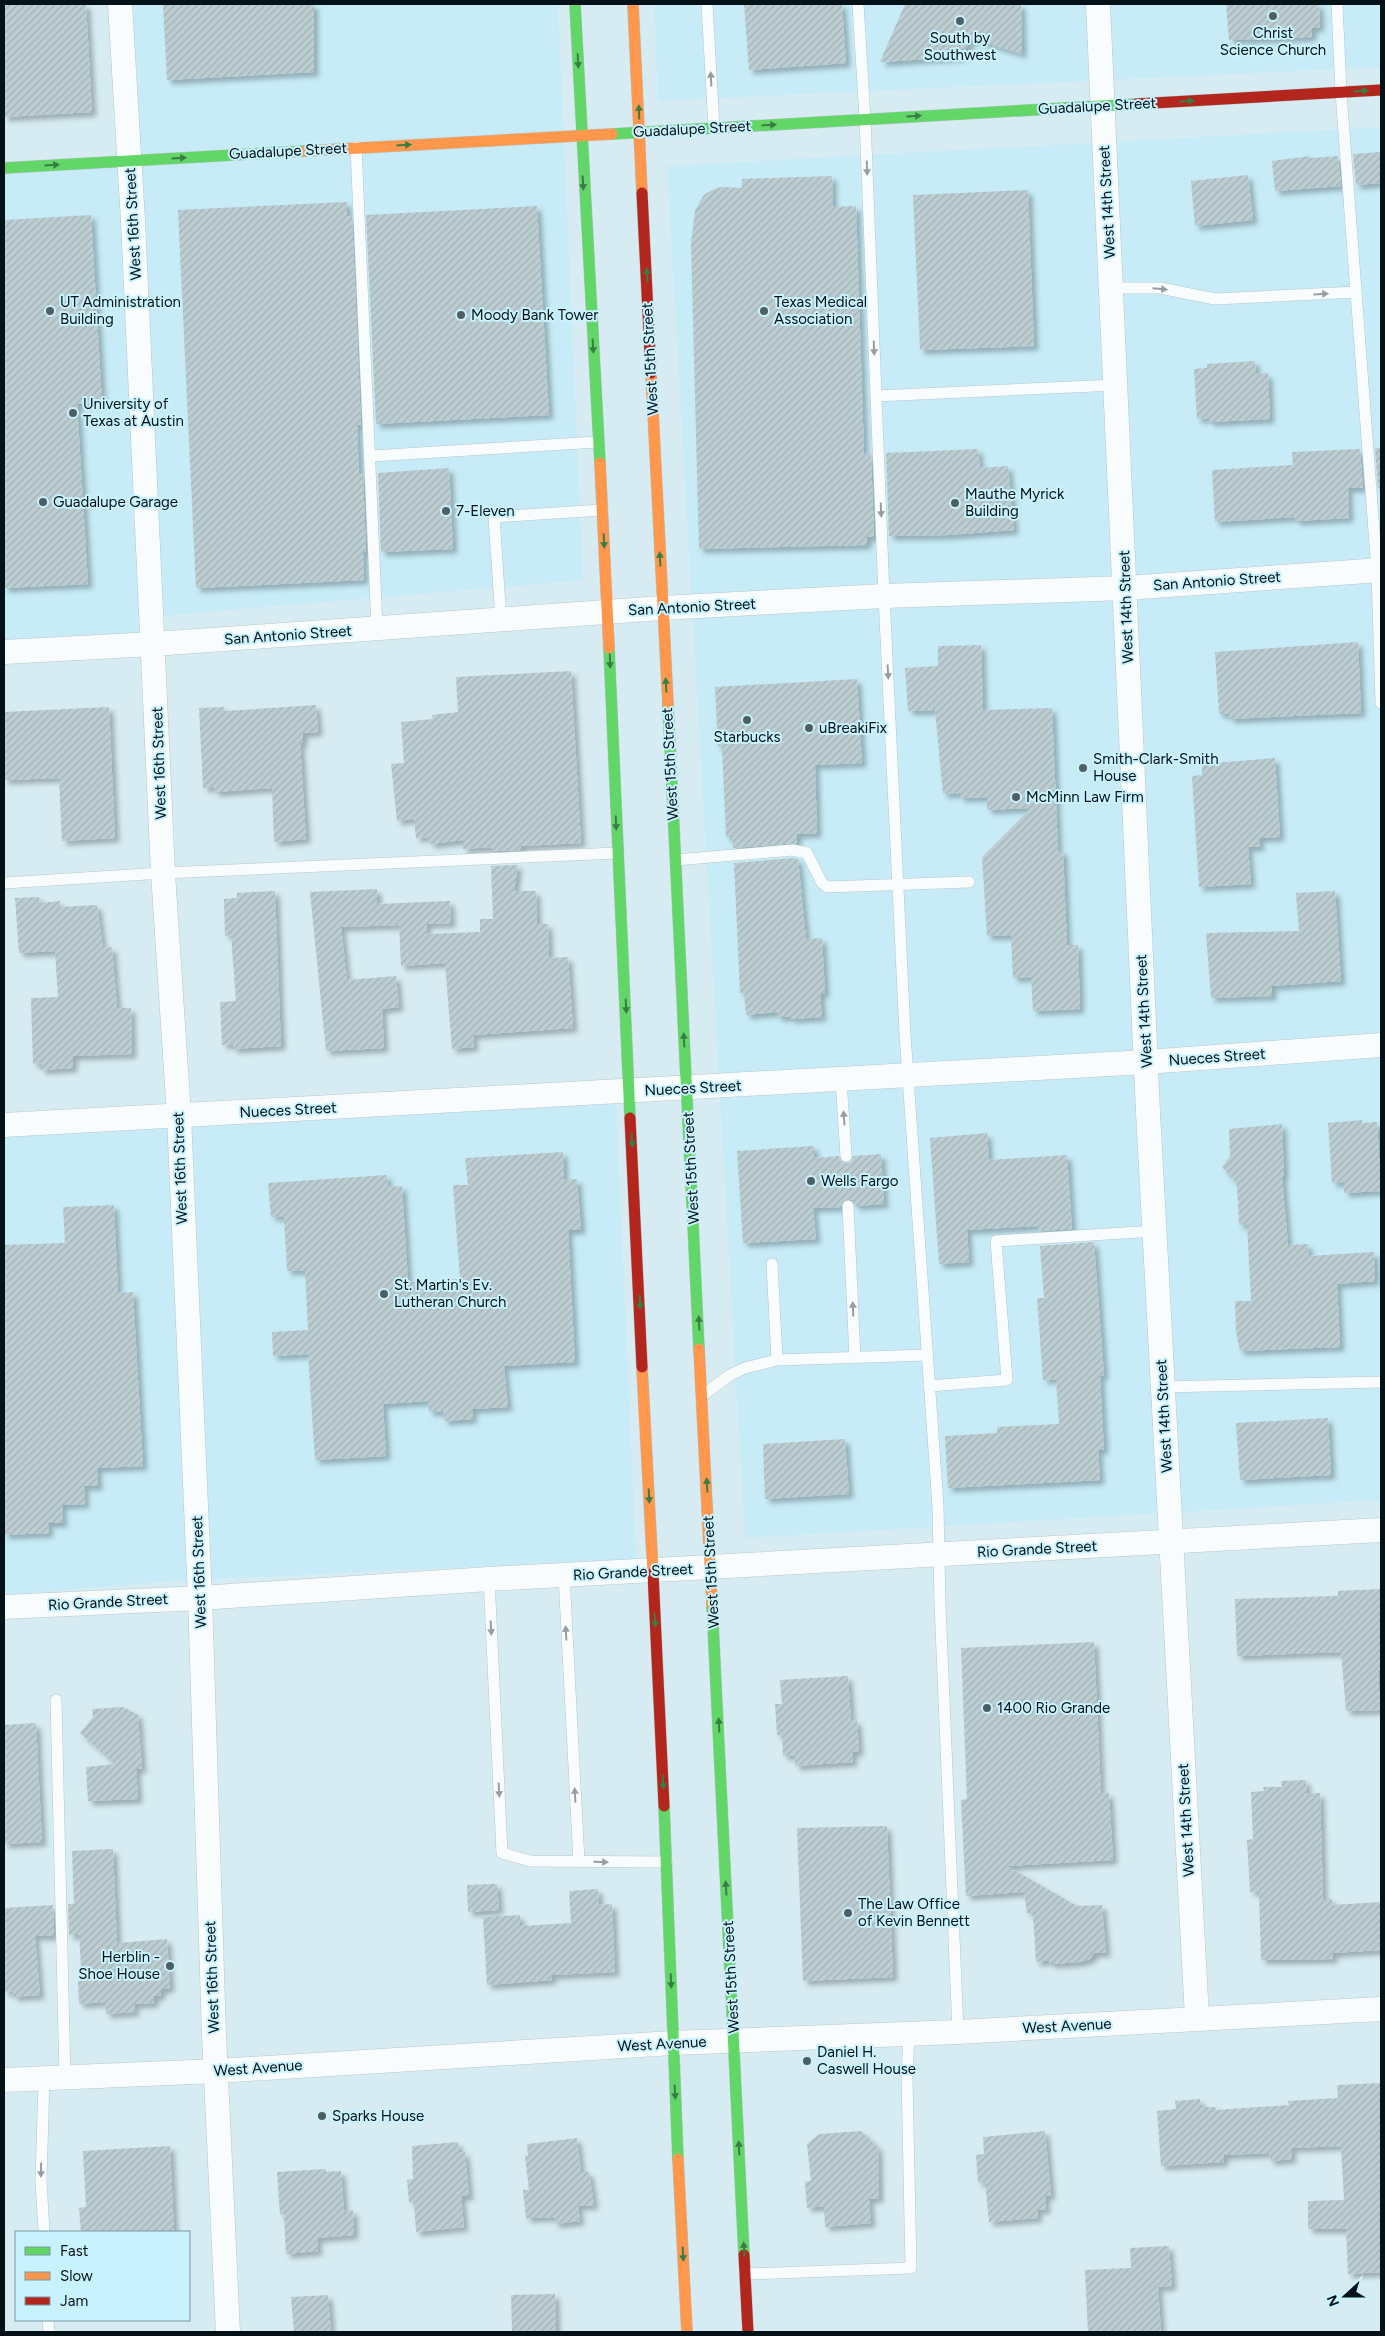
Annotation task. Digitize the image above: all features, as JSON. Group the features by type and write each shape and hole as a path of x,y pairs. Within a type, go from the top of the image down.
{"main road":[{"path":"575,4 608,612 617,853 667,1862 673,2043 687,2332"},
{"name":"West 15th Street","path":"633,4 686,1088 712,1569 748,2332"},
{"name":"Guadalupe Street","path":"4,168 1381,90"}],"street":[{"name":"West 16th Street","path":"120,4 130,162 154,644 163,873 179,1116 200,1598 216,2071 228,2332"},
{"name":"West 14th Street","path":"1098,4 1126,588 1146,1062 1197,2018"},
{"name":"San Antonio Street","path":"4,652 154,644 662,608 884,596 1126,588 1379,570"},
{"name":"Nueces Street","path":"4,1125 907,1076 1146,1062 1381,1045"},
{"name":"Rio Grande Street","path":"4,1607 200,1598 489,1579 712,1569 939,1554 1381,1530"},
{"name":"West Avenue","path":"4,2080 216,2071 673,2043 958,2032 1381,2008"}],"lane":[{"path":"707,4 714,128"},
{"path":"858,4 865,119 884,596 907,1076 938,1507 958,2032"},
{"path":"1336,4 1356,292 1379,570 1381,703"},
{"path":"356,147 371,456 377,628"},
{"path":"1111,288 1160,288 1215,299 1356,292"},
{"path":"876,396 1116,385"},
{"path":"371,456 598,442"},
{"path":"501,620 494,517 602,510"},
{"path":"675,860 793,850 806,853 822,883 827,887 969,882"},
{"path":"4,883 163,873 617,853"},
{"path":"841,1079 846,1156"},
{"path":"848,1206 855,1358"},
{"path":"929,1386 1007,1380 996,1241 1155,1231"},
{"path":"772,1264 777,1360"},
{"path":"702,1395 730,1375 745,1368 777,1360 927,1355"},
{"path":"1162,1386 1381,1382"},
{"path":"564,1575 579,1862"},
{"path":"489,1579 502,1853 530,1861 667,1862"},
{"path":"44,2231 41,2181 42,2121 54,2078 56,1700"},
{"path":"745,2274 911,2268 907,2077 909,2034"}],"shaded area":[{"path":"127,4 558,4 583,580 160,616"},
{"path":"654,4 1381,4 1381,67 658,101"},
{"path":"1381,127 1381,1500 745,1538 667,166"},
{"name":"University of Texas at Austin","path":"130,161 154,644 4,652 4,168"},
{"path":"616,1103 636,1559 173,1581 4,1595 4,1135"}],"building":[{"path":"4,4 86,4 92,112 4,117"},
{"path":"163,4 314,4 314,72 167,80"},
{"path":"744,4 842,4 846,63 749,70"},
{"name":"South by Southwest","path":"905,4 1021,4 1022,54 972,39 960,57 880,62"},
{"name":"Christ Science Church","path":"1226,4 1319,4 1320,27 1312,28 1312,37 1229,40"},
{"path":"1381,152 1381,183 1356,185 1353,154"},
{"path":"1310,156 1310,158 1338,156 1341,186 1275,191 1272,161"},
{"path":"1248,175 1253,220 1195,226 1191,181"},
{"path":"832,176 833,207 856,206 864,454 871,453 874,537 867,537 867,545 699,549 691,244 695,210 704,195 721,187 742,188 742,179"},
{"path":"1028,190 1034,346 920,350 913,195"},
{"path":"347,202 347,216 352,216 361,425 357,425 359,474 363,474 366,552 363,552 364,580 196,588 178,210"},
{"name":"Moody Bank Tower","path":"537,206 549,415 376,424 366,215"},
{"path":"91,215 102,403 77,404 88,584 4,588 4,220"},
{"path":"1255,361 1256,374 1268,373 1270,419 1210,422 1209,418 1197,419 1194,369 1207,368 1207,364"},
{"path":"1375,448 1381,448 1381,488 1378,488"},
{"name":"Mauthe Myrick Building","path":"978,449 980,468 1008,466 1014,530 949,535 889,536 886,453"},
{"path":"1360,449 1363,488 1348,488 1349,518 1296,521 1295,517 1215,522 1212,470 1293,465 1292,452"},
{"path":"449,468 453,549 381,552 378,473"},
{"path":"1358,642 1361,713 1230,719 1229,714 1219,714 1215,652"},
{"path":"981,645 983,710 1052,708 1058,851 1063,851 1067,945 1078,945 1080,1009 1033,1011 1031,977 1013,978 1011,935 987,936 982,857 1031,808 987,810 987,797 960,798 960,793 943,794 935,710 908,711 905,668 938,666 938,646"},
{"path":"571,671 581,843 521,846 520,850 491,851 491,847 463,849 463,840 430,844 429,837 416,838 414,819 397,821 391,764 404,763 401,722 433,719 432,715 458,712 456,677"},
{"path":"857,679 862,763 815,765 817,833 797,834 797,843 733,848 732,837 726,837 722,747 718,747 715,687"},
{"path":"316,705 318,732 303,733 303,742 300,743 306,839 274,842 272,788 215,792 214,787 203,788 199,708 224,707 225,711"},
{"path":"109,707 115,838 62,841 59,778 4,780 4,712"},
{"path":"1275,758 1280,837 1259,838 1260,847 1248,847 1251,884 1199,887 1192,776 1202,775 1202,764"},
{"path":"798,859 806,939 822,938 825,993 820,994 822,1017 791,1019 791,1017 777,1017 777,1012 746,1015 744,993 740,993 734,863"},
{"path":"518,865 514,891 536,891 537,924 548,924 549,958 568,957 573,1028 473,1035 474,1047 452,1049 445,963 401,966 399,925 341,927 347,980 396,976 399,1007 382,1009 384,1048 326,1051 310,892 377,889 377,904 450,901 451,923 426,924 427,934 480,932 480,919 493,919 491,866"},
{"path":"275,891 281,1046 233,1049 233,1044 222,1045 220,1002 236,1001 231,935 225,936 224,899 237,898 237,893"},
{"path":"1335,891 1341,981 1272,986 1272,996 1211,998 1206,933 1299,931 1296,893"},
{"path":"39,897 40,903 60,901 60,907 97,905 103,948 112,947 117,1008 131,1008 132,1054 73,1056 73,1068 41,1070 41,1063 33,1064 31,998 58,997 55,951 19,953 15,898"},
{"path":"1362,1120 1362,1123 1377,1122 1381,1191 1344,1193 1344,1182 1332,1183 1328,1123"},
{"path":"1282,1124 1284,1176 1282,1176 1288,1245 1308,1244 1309,1256 1374,1252 1375,1281 1337,1284 1340,1347 1240,1351 1236,1331 1235,1301 1251,1301 1247,1224 1239,1225 1237,1184 1222,1167 1230,1156 1229,1129"},
{"path":"987,1133 989,1160 1067,1155 1072,1229 1039,1231 1038,1226 967,1230 969,1262 939,1264 930,1138"},
{"name":"Wells Fargo","path":"814,1146 814,1158 839,1156 840,1161 846,1163 851,1162 853,1156 881,1154 884,1204 856,1206 852,1200 847,1199 842,1202 841,1207 813,1208 816,1239 743,1243 737,1151"},
{"name":"St. Martin's Ev. Lutheran Church","path":"563,1152 564,1180 577,1179 581,1230 568,1230 575,1362 504,1366 508,1407 472,1409 473,1419 444,1421 443,1411 429,1412 428,1401 383,1404 386,1456 315,1460 308,1354 273,1356 272,1332 308,1330 305,1270 287,1271 284,1216 271,1217 268,1183 387,1175 388,1187 402,1186 408,1282 460,1279 453,1185 468,1185 465,1158"},
{"path":"114,1205 118,1293 133,1292 143,1466 97,1468 98,1486 84,1486 85,1504 62,1505 63,1523 48,1523 49,1533 4,1535 4,1245 65,1243 63,1207"},
{"path":"1094,1242 1104,1375 1100,1376 1104,1450 1098,1450 1100,1480 948,1488 945,1436 997,1433 997,1427 1059,1424 1056,1379 1043,1380 1037,1298 1044,1298 1040,1246"},
{"path":"1328,1418 1331,1475 1240,1480 1236,1423"},
{"path":"845,1439 849,1494 765,1499 763,1444"},
{"path":"1381,1589 1381,1670 1378,1670 1380,1710 1346,1711 1341,1652 1237,1656 1235,1599 1338,1596 1338,1591"},
{"path":"1094,1642 1101,1794 1109,1793 1113,1860 1007,1866 1077,1906 1102,1905 1106,1953 1094,1953 1090,1959 1080,1962 1050,1964 1049,1960 1036,1962 1033,1913 1027,1913 1024,1892 966,1896 961,1800 967,1799 961,1648"},
{"path":"848,1676 851,1721 857,1720 859,1752 852,1752 853,1762 795,1766 795,1755 783,1756 782,1735 777,1735 775,1704 782,1704 780,1680"},
{"path":"123,1707 138,1715 142,1769 136,1769 138,1799 88,1801 86,1767 115,1764 80,1733 93,1717 92,1709"},
{"path":"36,1723 42,1842 4,1844 4,1725"},
{"path":"1306,1780 1307,1794 1320,1793 1323,1899 1332,1899 1332,1905 1381,1902 1381,1950 1333,1953 1333,1959 1261,1960 1259,1891 1250,1892 1247,1840 1253,1839 1251,1792 1264,1791 1263,1787 1282,1787 1281,1781"},
{"path":"887,1826 893,1977 803,1981 797,1828"},
{"path":"113,1849 117,1943 167,1939 170,1988 161,1989 161,1996 154,1996 154,2003 134,2004 135,2012 106,2014 105,2002 79,2004 78,1981 82,1981 79,1935 69,1935 68,1904 74,1904 72,1851"},
{"path":"497,1884 499,1910 468,1912 467,1885"},
{"path":"598,1889 599,1905 612,1904 615,1972 552,1975 552,1980 487,1985 483,1917 520,1915 520,1926 571,1923 569,1891"},
{"path":"53,1905 54,1936 35,1936 40,1995 13,1997 13,1991 4,1992 4,1908"},
{"path":"1381,2083 1381,2272 1348,2274 1346,2229 1308,2229 1308,2201 1344,2200 1341,2146 1291,2148 1292,2159 1270,2161 1269,2153 1224,2155 1224,2162 1161,2166 1157,2111 1176,2109 1175,2101 1200,2099 1200,2107 1215,2107 1216,2110 1289,2105 1288,2101 1338,2098 1337,2085"},
{"path":"861,2131 878,2148 879,2198 869,2199 871,2223 825,2227 824,2206 807,2208 805,2182 811,2181 807,2144 819,2134"},
{"path":"1045,2131 1051,2195 1045,2196 1046,2209 1037,2210 1038,2218 989,2222 985,2182 978,2183 976,2155 984,2154 983,2137"},
{"path":"577,2138 581,2172 589,2172 594,2205 578,2206 580,2221 555,2224 554,2217 526,2218 523,2190 529,2190 525,2156 528,2156 527,2144"},
{"path":"458,2142 459,2153 465,2152 469,2196 461,2196 464,2227 416,2232 414,2202 409,2202 407,2180 413,2179 412,2146"},
{"path":"170,2146 174,2231 81,2231 79,2208 86,2207 83,2151"},
{"path":"326,2169 326,2172 341,2171 344,2211 353,2210 354,2235 317,2238 318,2251 286,2254 284,2214 280,2215 277,2172"},
{"path":"1169,2246 1172,2286 1158,2287 1161,2331 1088,2332 1085,2270 1131,2268 1130,2248"},
{"path":"555,2294 556,2332 512,2332 511,2295"},
{"path":"328,2295 331,2332 294,2332 291,2297"}],"traffic: fast":[{"path":"575,4 600,463"},
{"path":"612,134 1136,104"},
{"path":"4,168 305,151"},
{"path":"609,648 630,1118"},
{"path":"668,704 699,1349"},
{"path":"712,1604 744,2255"},
{"path":"664,1806 678,2159"}],"traffic: slow":[{"path":"633,4 642,193"},
{"path":"305,151 612,134"},
{"path":"651,373 668,704"},
{"path":"600,463 609,648"},
{"path":"699,1349 712,1604"},
{"path":"642,1367 653,1573"},
{"path":"678,2159 687,2332"}],"traffic: jam":[{"path":"1136,104 1381,90"},
{"path":"642,193 651,373"},
{"path":"630,1118 642,1367"},
{"path":"653,1573 664,1806"},
{"path":"744,2255 748,2332"}],"place":[{"name":"Christ Science Church","path":"1273,16"},
{"name":"South by Southwest","path":"960,21"},
{"name":"UT Administration Building","path":"50,311"},
{"name":"Texas Medical Association","path":"764,311"},
{"name":"Moody Bank Tower","path":"461,315"},
{"name":"University of Texas at Austin","path":"73,413"},
{"name":"Guadalupe Garage","path":"43,502"},
{"name":"Mauthe Myrick Building","path":"955,503"},
{"name":"7-Eleven","path":"446,511"},
{"name":"Starbucks","path":"747,720"},
{"name":"uBreakiFix","path":"809,728"},
{"name":"Smith-Clark-Smith House","path":"1083,768"},
{"name":"McMinn Law Firm","path":"1016,797"},
{"name":"Wells Fargo","path":"811,1181"},
{"name":"St. Martin's Ev. Lutheran Church","path":"384,1294"},
{"name":"1400 Rio Grande","path":"987,1708"},
{"name":"The Law Office of Kevin Bennett","path":"848,1913"},
{"name":"Herblin - Shoe House","path":"170,1966"},
{"name":"Daniel H. Caswell House","path":"807,2061"},
{"name":"Sparks House","path":"322,2116"}]}
